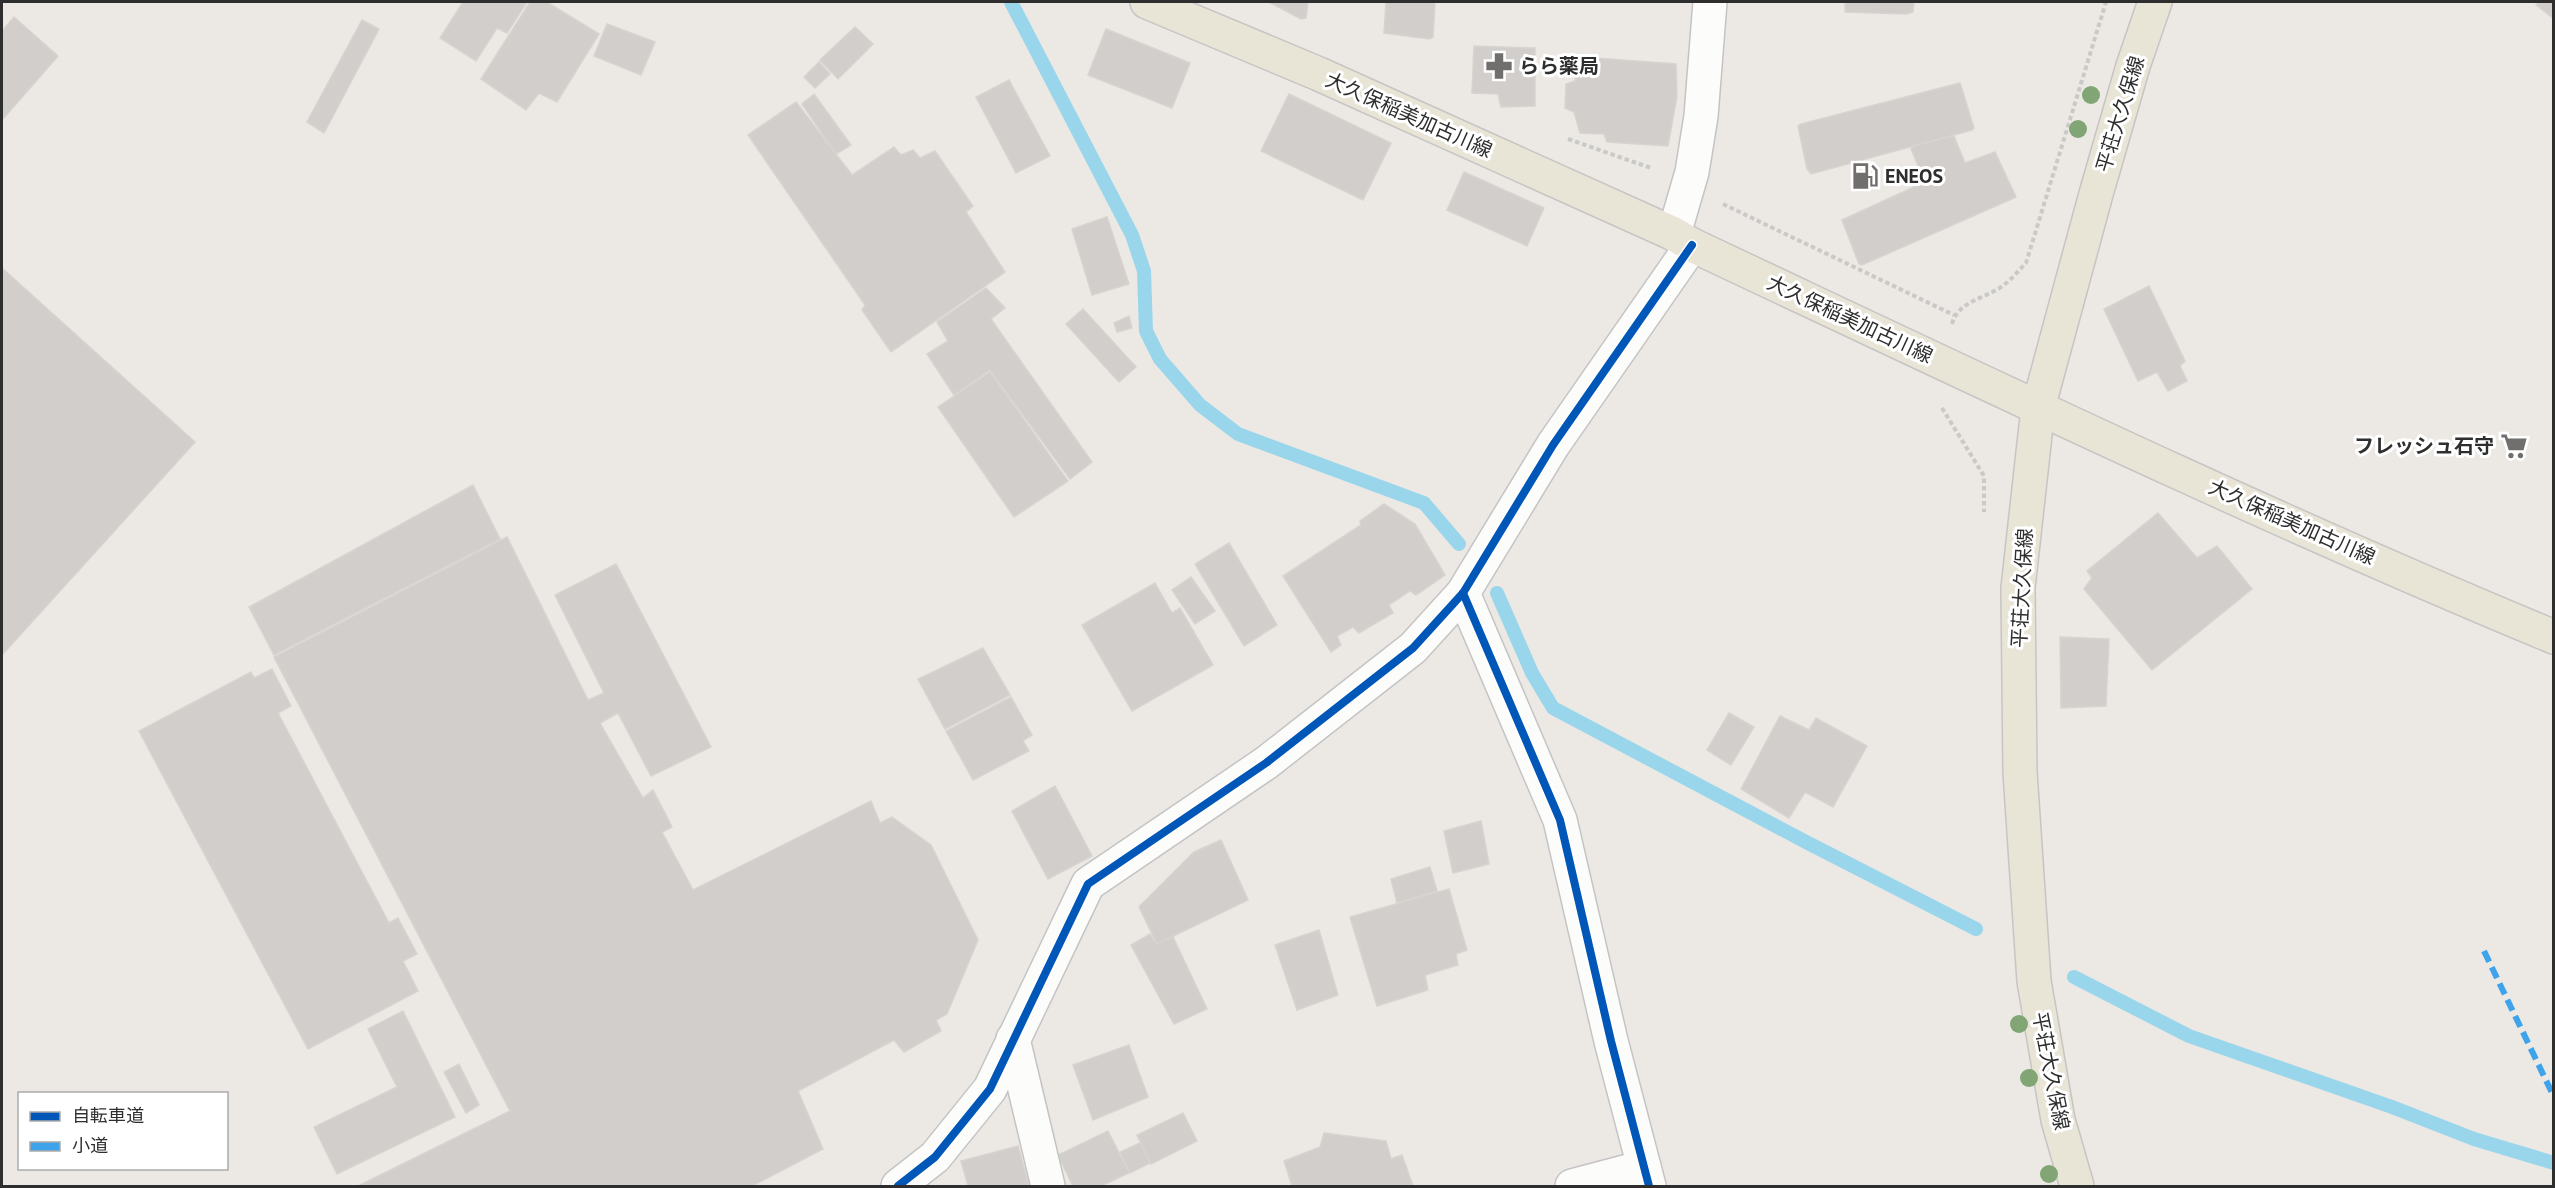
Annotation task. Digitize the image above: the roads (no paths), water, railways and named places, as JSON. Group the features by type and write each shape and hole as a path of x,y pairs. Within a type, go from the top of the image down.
{"main road":[{"name":"大久保稲美加古川線","path":"1147,2 1189,9 1683,239 2038,408 2448,593 2553,637"},
{"name":"平荘大久保線","path":"2077,1186 2058,1120 2034,981 2020,772 2018,588 2038,408 2133,66 2156,2"}],"street":[{"path":"898,1186 935,1157 990,1089 1088,884 1275,756 1413,648 1463,593 1683,239 1701,116 1710,2"},
{"path":"1463,593 1560,820 1611,1041 1647,1177 1572,1186"},
{"path":"1013,1039 1048,1186"}],"waterway":[{"path":"1011,2 1132,235 1144,271 1146,331 1160,359 1200,405 1238,434 1424,503 1459,544"},
{"path":"1497,593 1532,673 1553,708 1976,929"},
{"path":"2074,977 2189,1036 2392,1107 2474,1139 2554,1163"}],"place":[{"name":"らら薬局","path":"1499,66"},
{"name":"ENEOS","path":"1865,176"},
{"name":"フレッシュ石守","path":"2514,446"}]}
